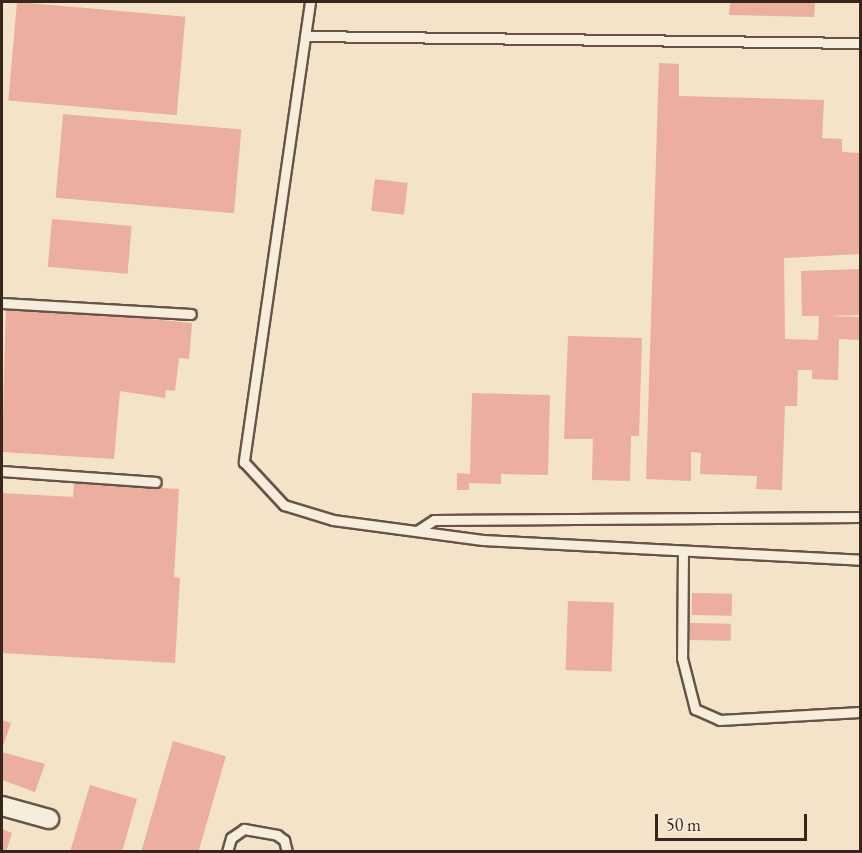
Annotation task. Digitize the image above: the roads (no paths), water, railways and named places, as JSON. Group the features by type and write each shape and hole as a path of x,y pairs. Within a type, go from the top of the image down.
{"street":[{"path":"2,806 49,819"}],"lane":[{"path":"310,2 244,462 284,505 333,520 483,540 861,560"},
{"path":"305,36 861,43"},
{"path":"2,303 191,314"},
{"path":"2,471 156,482"},
{"path":"417,531 434,520 861,517"},
{"path":"683,551 682,658 695,710 720,720 861,712"},
{"path":"227,852 231,838 244,829 277,835 284,840 287,852"}]}
